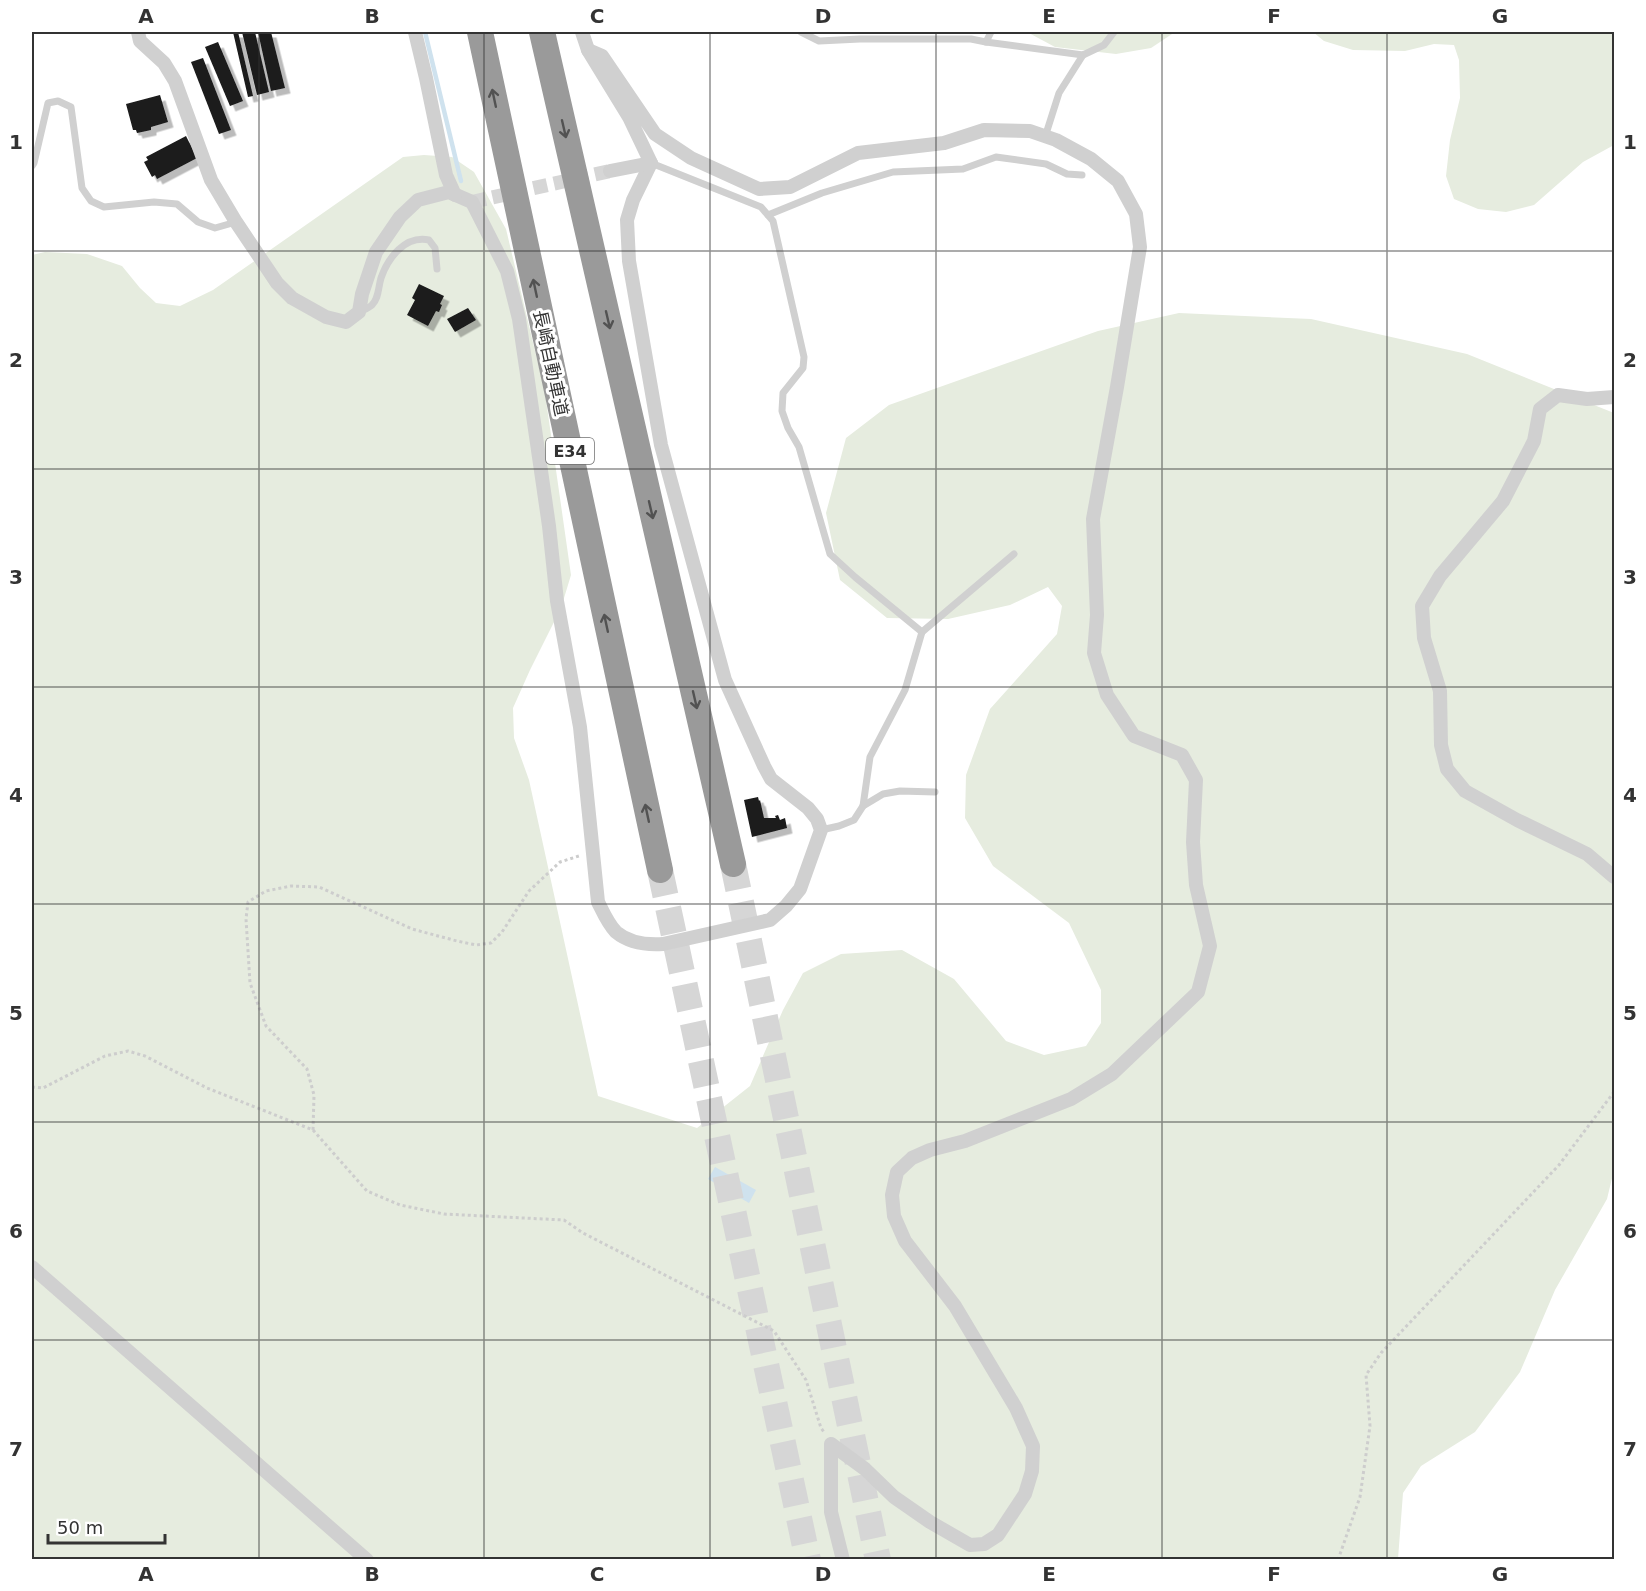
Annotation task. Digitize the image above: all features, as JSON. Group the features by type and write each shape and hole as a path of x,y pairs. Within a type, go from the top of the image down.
{"highway":[{"name":"長崎自動車道","path":"480,32 660,870"},
{"path":"542,32 733,864"}],"street":[{"path":"138,32 140,41 164,63 175,81 211,180 236,222 277,283 292,298 326,317 346,322 359,312 362,294 376,252 400,217 418,200 449,192 472,202 507,271 519,319 549,526 557,601 580,727 598,902 616,933 646,945 663,944 770,920 800,889 821,830 817,819 808,808 771,779 725,680 661,445 629,261 627,220 633,200 651,163"},
{"path":"415,32 446,175 455,195"},
{"path":"582,32 588,50 629,117 651,163"},
{"path":"588,50 602,56 655,134 691,158 759,189 790,187 858,153 944,143 984,130 1030,131 1056,140 1091,159 1118,181 1136,214 1140,247 1093,519 1097,615 1094,653 1107,695 1134,735 1182,755 1196,780 1193,842 1196,885 1210,946 1198,992 1112,1074 1071,1100 965,1141 930,1150 912,1158 897,1172 892,1195 894,1216 905,1241 955,1306 1016,1407 1033,1446 1032,1471 1025,1494 998,1535 984,1544 970,1545 930,1522 894,1497 865,1469 831,1444"},
{"path":"610,171 651,163"},
{"path":"1614,397 1587,399 1558,395 1540,409 1534,441 1503,501 1440,576 1422,606 1424,638 1440,691 1441,745 1447,769 1465,791 1517,820 1587,854 1614,877"},
{"path":"32,1267 367,1560"},
{"path":"831,1444 831,1512 843,1560"}],"lane":[{"path":"801,32 819,41 960,39 1083,55"},
{"path":"986,42 991,32"},
{"path":"1045,136 1059,93 1083,55 1104,45 1114,32"},
{"path":"32,166 48,103 58,101 71,107 82,188 91,201 104,207 154,202 177,204 198,222 215,228 236,222"},
{"path":"768,215 822,193 893,172 963,169 996,157 1047,164 1067,174 1082,175"},
{"path":"651,163 761,207 773,221 804,357 803,368 783,393 782,411 788,428 799,447 830,554 855,578 922,632"},
{"path":"359,312 371,305 378,294 381,279 393,254 409,243 420,238 429,240 435,249 437,269"},
{"path":"821,830 854,820 863,806 870,757 905,690 922,632 1014,554"},
{"path":"863,806 882,794 900,791 935,792"}],"path":[{"path":"313,1130 314,1095 307,1069 266,1026 250,983 246,920 248,902 266,891 291,886 319,886 412,928 476,945 491,942 502,932 529,891 560,862 592,851"},
{"path":"32,1087 43,1088 105,1056 128,1051 145,1056 207,1088 313,1130 368,1191 400,1205 444,1214 564,1220 583,1233 774,1331 806,1380 821,1428 831,1444"},
{"path":"1338,1560 1360,1497 1370,1426 1366,1375 1381,1353 1559,1165 1614,1092"}],"shaded area":[{"path":"1027,32 1175,32 1151,48 1116,54 1055,47"},
{"path":"1313,32 1614,32 1614,145 1583,162 1534,205 1506,212 1478,209 1454,199 1446,176 1450,140 1460,98 1459,60 1454,45 1434,44 1405,51 1353,50 1324,41"},
{"path":"424,155 452,157 474,172 506,229 545,393 571,575 561,608 513,708 514,738 529,780 598,1096 697,1128 750,1086 783,1010 803,973 841,954 902,950 954,979 1006,1041 1044,1055 1086,1046 1101,1023 1101,990 1069,923 993,866 965,818 966,775 990,709 1057,634 1062,606 1048,587 1010,605 948,619 887,618 840,580 826,513 846,438 889,405 1098,331 1179,313 1311,319 1467,354 1614,413 1614,1170 1607,1199 1555,1290 1520,1372 1475,1432 1421,1466 1403,1493 1398,1559 32,1560 32,255 45,252 87,254 122,266 156,303 180,306 213,290 403,157"}],"water":[{"path":"715,1167 756,1190 749,1203 708,1179"}],"building":[{"path":"233,32 238,32 253,96 248,97"},
{"path":"242,32 255,32 269,92 257,95"},
{"path":"258,32 271,32 285,88 271,91"},
{"path":"218,42 243,101 230,106 205,47"},
{"path":"203,58 231,130 219,134 191,62"},
{"path":"160,95 168,122 151,127 151,130 137,133 133,130 126,104"},
{"path":"186,136 197,158 157,179 155,175 152,177 144,162 148,160 146,157"},
{"path":"419,284 444,296 439,312 436,311 428,326 407,315 415,300 412,298"},
{"path":"468,308 476,320 455,332 447,319"},
{"path":"758,797 764,818 776,818 775,816 778,815 780,820 785,818 787,828 752,837 744,800"}],"waterway":[{"path":"425,32 461,181"}],"tunnel":[{"path":"472,202 610,171"},
{"path":"733,864 878,1560"},
{"path":"660,870 808,1560"}]}
